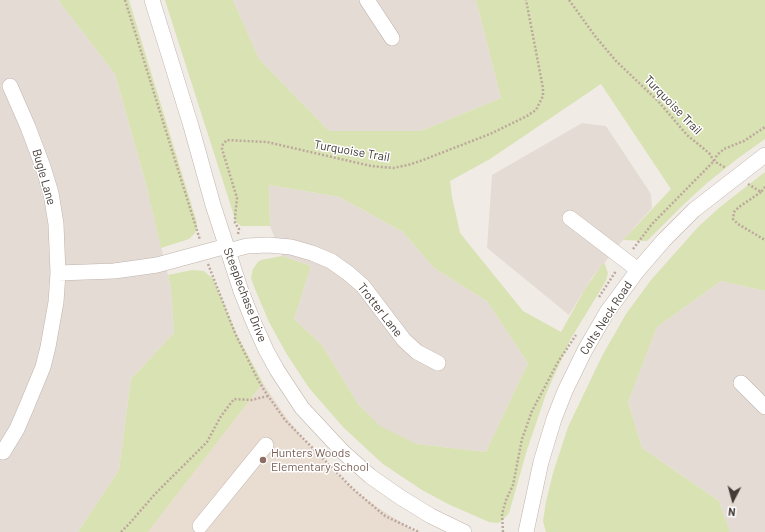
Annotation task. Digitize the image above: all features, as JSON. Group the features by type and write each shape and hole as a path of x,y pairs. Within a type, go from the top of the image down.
{"street":[{"name":"Steeplechase Drive","path":"152,0 191,126 213,205 232,248 241,291 266,350 302,408 343,452 370,476 406,501 431,516 464,532"},
{"path":"366,0 392,38"},
{"name":"Bugle Lane","path":"3,452 23,415 43,367 53,317 58,272 56,224 51,193 28,127 10,86"},
{"name":"Colts Neck Road","path":"526,532 541,462 554,419 565,391 585,350 607,312 638,270 664,240 694,210 765,154"},
{"path":"570,218 638,270"},
{"name":"Trotter Lane","path":"232,248 268,245 291,247 312,253 331,261 363,286 404,340 416,352 438,363"},
{"path":"58,272 114,271 136,268 157,265 204,252 232,248"},
{"path":"741,383 765,407"},
{"path":"200,526 266,445"}],"path":[{"path":"125,0 204,252"},
{"name":"Turquoise Trail","path":"232,248 239,228 235,223 237,198 222,149 223,144 227,140 267,142 371,166 393,168 423,160 483,136 527,116 536,110 543,96 543,88 526,0"},
{"name":"Turquoise Trail","path":"569,0 595,36 616,61 658,101 687,135 709,153 714,160 761,192"},
{"path":"765,187 761,192 734,212 734,219 738,224 765,240"},
{"path":"121,532 155,494 208,442 221,416 234,399 251,400 268,396"}],"shaded area":[{"path":"0,0 58,0 115,74 146,184 171,288 174,333 131,379 119,470 78,532 0,532"},
{"path":"233,0 476,0 501,98 421,131 329,131 259,59"},
{"path":"582,123 606,126 651,194 652,208 592,278 569,315 487,248 492,175"},
{"path":"269,185 340,197 403,232 434,268 487,301 528,363 486,452 417,444 380,427 358,404 322,345 294,319 311,266 282,256 270,226"},
{"path":"721,281 765,291 765,532 730,532 719,501 642,448 628,402 657,327"},
{"name":"Hunters Woods Elementary School","path":"263,383 285,416 331,469 354,490 416,532 148,532"}],"green space":[{"path":"58,0 129,0 197,223 195,233 189,239 161,248 146,184 115,74"},
{"path":"165,0 233,0 259,59 329,131 421,131 501,98 476,0 765,0 765,139 707,183 647,241 623,240 671,189 601,84 490,159 450,181 460,233 523,311 561,332 585,289 604,262 608,273 606,281 570,340 546,394 527,450 509,513 503,520 498,523 489,522 448,504 422,490 383,464 344,428 309,388 286,353 269,322 255,289 251,278 253,269 261,260 282,256 311,266 294,319 322,345 358,404 380,426 417,444 486,452 528,363 487,301 434,268 403,232 340,197 269,185 270,226 241,226 236,222"},
{"path":"765,172 765,291 721,281 657,327 628,402 642,448 719,501 730,532 546,532 543,521 546,502 553,473 568,427 602,356 626,314 651,280 698,227 720,207"},
{"path":"192,270 204,271 213,279 237,335 263,383 148,532 78,532 119,470 131,379 174,333 171,288 168,275"}],"place":[{"name":"Hunters Woods Elementary School","path":"263,460"}]}
